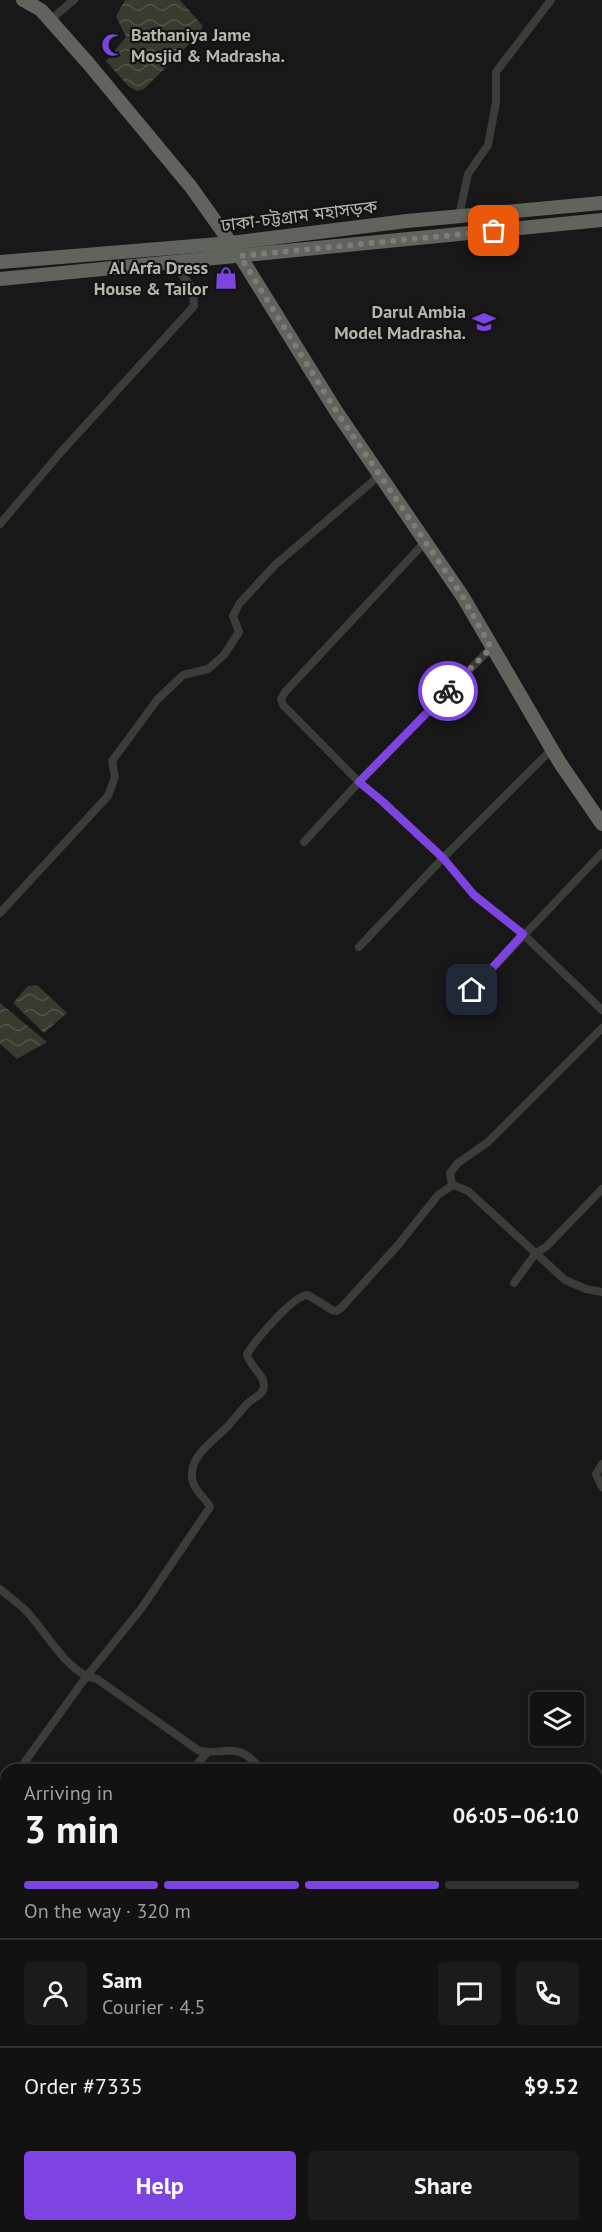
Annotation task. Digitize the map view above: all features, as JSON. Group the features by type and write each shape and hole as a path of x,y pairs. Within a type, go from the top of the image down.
{"highway":[{"path":"23,0 41,10 50,20 191,187 231,243 336,411 463,597 552,749 602,824"},
{"name":"ঢাকা-চট্টগ্রাম মহাসড়ক","path":"0,262 231,243 459,216 602,203"},
{"name":"ঢাকা-চট্টগ্রাম মহাসড়ক","path":"0,279 602,220"}],"street":[{"path":"50,20 74,0"},
{"path":"459,216 468,174 488,145 496,102 496,72 551,0"},
{"path":"0,524 61,452 194,306 193,289 172,262"},
{"path":"0,913 108,796 115,777 112,761 157,700 183,675 208,669 224,655 239,632 233,616 239,604 275,566 380,476"},
{"path":"425,542 285,692 281,699 283,705 359,782 443,858 474,895 523,934 602,1010"},
{"path":"304,842 359,782 491,648"},
{"path":"359,947 443,858 552,749"},
{"path":"472,990 602,853"},
{"path":"452,1185 450,1173 459,1163 489,1142 602,1028"},
{"path":"24,1764 86,1677 141,1609 210,1507 206,1499 196,1491 192,1478 194,1462 201,1452 265,1388 264,1382 247,1354 277,1318 303,1295 308,1295 332,1310 342,1308 398,1245 438,1195 452,1185 468,1191 527,1248 536,1253 565,1280 586,1289 602,1292"},
{"path":"514,1283 536,1253 546,1247 602,1189"},
{"path":"602,1464 596,1474 602,1487"},
{"path":"0,1589 22,1607 58,1650 86,1677 97,1678 179,1736 188,1745 206,1754 232,1751 244,1753 256,1764"},
{"path":"197,1764 206,1754"}],"water":[{"path":"125,0 180,0 203,26 198,35 144,89 137,91 128,86 106,61 126,37 116,16"},
{"path":"37,985 67,1013 44,1033 13,1003 28,986"},
{"path":"0,1003 47,1042 17,1059 0,1044"}],"way so far":[{"path":"448,691 491,648 463,597 336,411 240,256 494,231"}],"place":[{"name":"Bathaniya Jame Mosjid & Madrasha.","path":"113,45"},
{"name":"Al Arfa Dress House & Tailor","path":"226,278"},
{"name":"Darul Ambia Model Madrasha.","path":"484,322"}],"route":[{"path":"448,691 359,782 443,858 474,895 523,934 472,990"}]}
